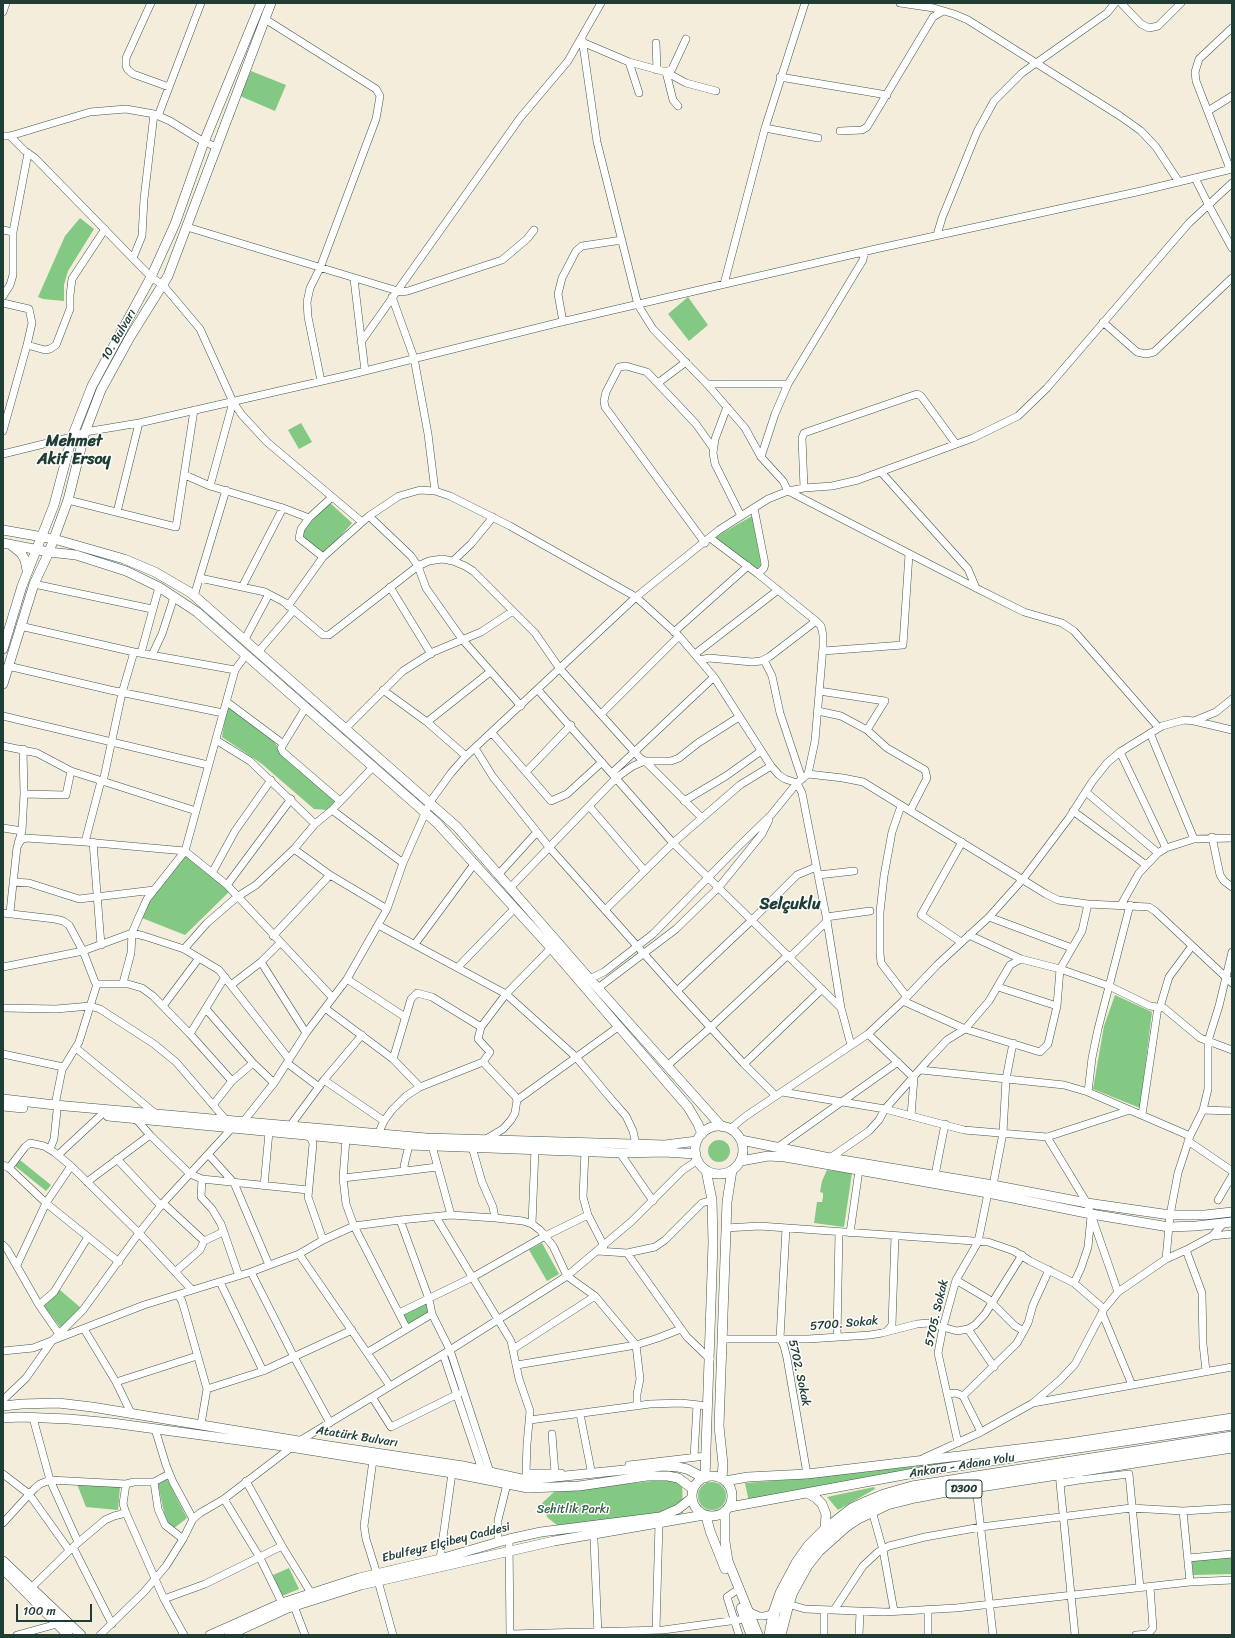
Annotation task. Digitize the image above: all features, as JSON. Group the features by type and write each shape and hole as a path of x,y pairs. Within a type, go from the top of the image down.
{"highway":[{"name":"Ankara - Adana Yolu","path":"770,1635 774,1613 784,1587 797,1563 809,1546 825,1530 852,1509 884,1494 912,1487 1232,1436"},
{"name":"Ankara - Adana Yolu","path":"780,1635 788,1604 800,1577 818,1551 846,1526 886,1504 915,1497 976,1487 1060,1478 1232,1447"}],"main road":[{"name":"10. Bulvarı","path":"3,649 27,572 54,505 72,437 92,386 151,277 175,224 204,142 261,3"},
{"name":"10. Bulvarı","path":"3,684 34,584 54,540 68,500 85,432 101,390 130,337 168,276 271,3"},
{"path":"3,530 54,540 124,558 155,572 194,596 245,639 457,827 667,1066 726,1128 736,1134 741,1140 743,1147 741,1161"},
{"path":"6,544 36,548 49,552 76,555 126,571 159,587 197,612 374,766 437,823 551,948 688,1107 698,1124 700,1138 697,1157 706,1170 712,1200 713,1243 710,1358 704,1478"},
{"path":"6,544 21,553 25,560 27,572"},
{"path":"38,574 49,561 56,557 76,555"},
{"path":"3,1099 101,1115 136,1119 230,1123 243,1122 426,1138 459,1143 472,1147 620,1153 636,1148 665,1145 700,1138 713,1127 726,1128"},
{"path":"3,1106 156,1114 230,1123 269,1132 313,1138 346,1139 432,1146 486,1139 636,1148 697,1157"},
{"path":"741,1140 830,1158 994,1185 1087,1203 1170,1215 1205,1215 1232,1212"},
{"path":"706,1170 716,1174 724,1174 732,1170 741,1161 768,1156 785,1157 1169,1227 1228,1223"},
{"path":"732,1170 728,1196 726,1228 719,1426 724,1480 732,1491 733,1499 728,1509 725,1542 728,1561 747,1615 751,1635"},
{"name":"Atatürk Bulvarı","path":"3,1406 58,1403 131,1413 463,1466 507,1484 527,1480 663,1466 687,1469 704,1478"},
{"name":"Atatürk Bulvarı","path":"3,1418 69,1419 155,1429 290,1447 452,1473 580,1486 647,1476 668,1476 678,1478 693,1494"},
{"path":"758,1635 734,1592 705,1515 694,1506 693,1494 698,1482 704,1478 714,1476 724,1480 748,1477 807,1474 1069,1443 1232,1418"},
{"path":"705,1515 716,1516 728,1509 924,1471 1232,1425"},
{"name":"Ebulfeyz Elçibey Caddesi","path":"229,1635 294,1606 378,1577 498,1542 541,1532 660,1517 678,1509 693,1494"},
{"path":"807,1494 816,1498 822,1504 826,1514 825,1530"},
{"name":"Ebulfeyz Elçibey Caddesi","path":"210,1635 282,1603 311,1593 378,1577 509,1551 705,1515"},
{"path":"3,1561 81,1635"},
{"path":"4,1571 68,1635"}],"street":[{"path":"151,3 126,58 126,66 133,74 169,87"},
{"path":"133,258 143,230 144,199 156,115 169,87 201,3"},
{"path":"361,342 520,118 568,61 582,40 601,3"},
{"path":"724,284 765,128 780,76 805,3"},
{"path":"900,3 944,11 968,20 1120,116 1141,131 1163,156 1179,182"},
{"path":"937,235 942,218 982,120 994,101 1003,91 1035,63 1107,13 1115,3"},
{"path":"1121,3 1141,24 1149,28 1158,26 1181,3"},
{"path":"840,132 862,130 867,127 933,16 944,11"},
{"path":"265,19 376,89 380,96 376,119 320,268 310,288 306,302 321,381"},
{"path":"3,454 72,437 85,432 139,424 724,284 1231,169 1196,81 1196,67 1199,59 1232,28"},
{"path":"666,72 672,69 686,39"},
{"path":"582,40 629,62 666,72 686,83 716,91"},
{"path":"582,40 597,142 638,305 653,329 707,384 745,428 761,457 783,481 788,491 1024,612 1062,623 1074,631 1159,728"},
{"path":"656,43 657,70"},
{"path":"629,62 639,94"},
{"path":"666,72 673,100 678,106"},
{"path":"780,76 887,95"},
{"path":"1208,111 1232,96"},
{"path":"7,136 90,112 126,109 156,115 170,121 204,142 217,147"},
{"path":"765,128 818,138"},
{"path":"7,136 35,158 151,277 163,285 200,330 233,402 242,415 267,442 362,522"},
{"path":"3,296 10,285 13,275 13,232 28,153"},
{"path":"1195,178 1208,206 1232,248"},
{"path":"243,1122 274,1083 306,1033 347,979 387,909 403,863 430,802 451,773 466,756 636,597 719,530 768,499 788,491 832,486 858,480 991,431 1018,416 1047,388 1189,224 1232,183"},
{"path":"186,227 320,268 394,294 408,291 502,260 527,239 534,230"},
{"path":"27,346 50,350 56,345 70,309 72,279 105,229"},
{"path":"3,230 13,232"},
{"path":"563,322 558,294 562,278 576,251 579,247 622,240"},
{"path":"761,457 788,384 863,260 864,252"},
{"path":"1103,322 1137,352 1146,354 1154,352 1232,278"},
{"path":"354,279 365,371"},
{"path":"394,294 414,358 428,434 435,491"},
{"path":"3,303 29,309 32,323 27,346 5,412 3,431"},
{"path":"658,383 686,362"},
{"path":"589,979 604,972 653,934 771,816 799,781 808,774 815,741 818,712 823,651 821,626 816,620 748,566 707,541 605,407 604,401 606,392 619,367 626,366 647,372 696,424 713,448"},
{"path":"707,384 788,384"},
{"path":"804,488 802,438 804,433 911,396 918,394 921,396 956,444"},
{"path":"210,486 233,402"},
{"path":"727,407 713,448 715,464 741,516"},
{"path":"68,500 176,527 194,410"},
{"path":"117,512 139,424"},
{"path":"881,472 968,569 976,588"},
{"path":"185,475 210,486 283,508 309,518"},
{"path":"194,596 226,490"},
{"path":"258,651 291,608 323,557 369,516 399,496 420,490 435,491 450,496 493,517 636,597 677,634 714,677 761,751 779,776 785,779 799,781"},
{"path":"323,557 299,538 301,528 309,518 332,497"},
{"path":"242,587 283,508"},
{"path":"754,508 765,564 764,568 758,574"},
{"path":"369,516 411,556 418,566 426,588 462,639 521,706"},
{"path":"453,561 471,544 493,517"},
{"path":"823,651 903,645 909,554"},
{"path":"200,578 269,594 291,608 323,635 329,635 418,566 429,561 442,559 453,561 465,566 535,633 560,669 640,758 645,761 702,818"},
{"path":"601,714 677,634 748,566"},
{"path":"34,584 152,609"},
{"path":"85,842 102,782 122,693 159,587"},
{"path":"390,587 431,654"},
{"path":"697,657 778,590"},
{"path":"245,639 269,594"},
{"path":"152,655 162,634 174,597"},
{"path":"346,728 403,671 431,654 462,639 481,632 513,611"},
{"path":"697,657 752,662 764,660 816,620"},
{"path":"20,626 137,653 235,670"},
{"path":"123,983 132,953 132,933 147,899 185,851 235,670 246,655"},
{"path":"764,660 772,676 780,712 802,792 841,1008 851,1045"},
{"path":"8,666 122,693 223,713"},
{"path":"427,722 490,672"},
{"path":"510,888 589,806 635,751 714,677"},
{"path":"383,690 427,722 466,756"},
{"path":"538,690 673,843 841,1008"},
{"path":"819,690 885,701 867,730"},
{"path":"1194,721 1216,712 1232,699"},
{"path":"226,702 282,743"},
{"path":"306,707 282,743 281,748 283,752 340,801"},
{"path":"818,712 842,716 867,730 887,748 925,770 926,778 910,811"},
{"path":"3,716 208,765"},
{"path":"614,775 645,761 671,761 679,758 698,743 739,717"},
{"path":"726,1128 815,1071 868,1034 905,999 968,935 989,917 1023,879 1074,811 1106,763 1120,752 1159,728 1184,720 1232,730"},
{"path":"526,772 570,725"},
{"path":"492,733 551,801 567,794 602,762"},
{"path":"1150,733 1194,839"},
{"path":"216,740 250,761 291,799 315,824"},
{"path":"3,746 37,753 71,771 196,811"},
{"path":"475,748 493,777 549,847 604,910 744,1064 779,1094 885,1109 964,1130 1047,1137 1130,1110"},
{"path":"22,749 24,794 22,831 18,843 7,913 63,921 69,925 74,932 83,951 91,974 97,984"},
{"path":"684,801 726,776 761,751"},
{"path":"1120,752 1166,848"},
{"path":"184,949 207,923 237,898 256,885 294,849 315,824 332,810 374,766"},
{"path":"604,910 673,843 740,785 771,766"},
{"path":"24,794 66,795 71,771"},
{"path":"808,774 863,782 1058,900 1088,904 1149,907 1232,983"},
{"path":"212,873 235,831 271,780"},
{"path":"1086,792 1158,853"},
{"path":"227,886 291,799"},
{"path":"589,806 644,870"},
{"path":"901,806 892,832 884,876 880,912 880,953 881,963 905,999 965,1029 1040,1052 1048,1044 1057,1006 1060,969 1082,930 1088,904"},
{"path":"332,810 403,863"},
{"path":"1074,811 1146,865"},
{"path":"598,988 676,929 719,887 762,834 771,816"},
{"path":"3,828 22,831"},
{"path":"498,875 537,832"},
{"path":"1212,837 1220,875 1224,881 1232,887"},
{"path":"1121,905 1138,873 1158,853 1166,848 1194,839 1212,837 1232,838"},
{"path":"18,843 26,838 93,842 185,851 227,886 332,997"},
{"path":"93,842 98,896 100,945"},
{"path":"961,942 921,915 962,842"},
{"path":"294,849 330,875 387,909"},
{"path":"415,944 475,863"},
{"path":"677,991 797,875 816,867"},
{"path":"818,875 854,871"},
{"path":"273,936 330,875"},
{"path":"13,882 29,883 80,899 154,890"},
{"path":"1088,1092 1094,1051 1130,905"},
{"path":"458,967 515,908"},
{"path":"667,1066 789,956 826,919 870,911"},
{"path":"989,917 1072,948"},
{"path":"378,925 506,994 576,1057 626,1116 633,1131 636,1148"},
{"path":"3,967 83,951 132,933 184,949 219,970 288,1061 319,1087"},
{"path":"968,935 1021,959 1060,969 1109,986 1150,1006 1159,1007 1177,1018 1197,1036 1208,1042 1232,1050"},
{"path":"231,985 261,962 280,943"},
{"path":"1142,1115 1159,1007 1169,977 1192,946"},
{"path":"378,1134 384,1121 392,1110 406,1096 420,1087 483,1062 490,1052 478,1039 481,1027 506,994 551,948"},
{"path":"1166,1259 1170,1215 1178,1173 1189,1138 1203,1110 1208,1089 1208,1042 1219,1006 1232,952"},
{"path":"163,1006 199,958"},
{"path":"830,1158 869,1131 885,1109 947,1040 965,1029 989,1001 998,988 1010,965 1021,959"},
{"path":"261,962 306,1033"},
{"path":"190,1034 225,977"},
{"path":"347,979 405,1017"},
{"path":"97,984 123,983 142,988 163,1006 232,1081"},
{"path":"50,1149 54,1139 56,1108 63,1067 76,1048 97,984"},
{"path":"998,988 1057,1006"},
{"path":"744,1064 822,989"},
{"path":"393,1059 410,999 413,995 420,993 432,997 481,1027"},
{"path":"3,1008 56,1009 90,1006 109,1014 154,1044 176,1062 230,1123 208,1154 139,1233 83,1310 52,1341 26,1378 3,1400"},
{"path":"326,1008 393,1059 420,1087"},
{"path":"206,1009 253,1063 274,1083"},
{"path":"517,1100 618,1027"},
{"path":"868,1034 914,1078 911,1116"},
{"path":"290,1126 324,1080 362,1035"},
{"path":"994,1185 1002,1133 1006,1079 1013,1044"},
{"path":"76,1048 156,1114"},
{"path":"3,1054 63,1067"},
{"path":"483,1062 517,1100 515,1112 511,1120 503,1129 486,1139"},
{"path":"778,1147 898,1062"},
{"path":"213,1105 232,1081 253,1063"},
{"path":"921,1070 1064,1085 1088,1092 1142,1115 1189,1138 1232,1171"},
{"path":"324,1080 384,1121"},
{"path":"1203,1110 1232,1111"},
{"path":"58,1156 101,1115"},
{"path":"136,1119 150,1135 190,1174 202,1179 308,1190"},
{"path":"935,1175 945,1124"},
{"path":"264,1186 269,1132"},
{"path":"87,1182 150,1135"},
{"path":"1047,1137 1087,1203 1118,1292"},
{"path":"313,1138 308,1197 323,1240"},
{"path":"346,1139 343,1178 346,1204 354,1226 407,1329"},
{"path":"119,1262 46,1203 6,1166 30,1143 36,1143 50,1149 71,1166 139,1233 192,1290"},
{"path":"405,1171 404,1166 409,1145"},
{"path":"432,1146 451,1215"},
{"path":"472,1147 482,1182 494,1207 495,1218"},
{"path":"532,1224 535,1149"},
{"path":"585,1151 583,1197 588,1215 601,1248"},
{"path":"620,1153 653,1201"},
{"path":"208,1154 234,1183 269,1265"},
{"path":"100,1635 144,1592 166,1566 183,1539 193,1519 200,1513 224,1499 300,1440 447,1352 568,1276 653,1201 697,1157"},
{"path":"117,1159 162,1205 204,1241"},
{"path":"17,1265 46,1203 71,1166"},
{"path":"343,1178 438,1168"},
{"path":"850,1233 859,1170"},
{"path":"1218,1200 1232,1176"},
{"path":"202,1179 201,1197 212,1209 223,1232 239,1276"},
{"name":"5705. Sokak","path":"958,1443 938,1353 943,1327 956,1280 978,1242 988,1193"},
{"path":"601,1248 627,1253 655,1247 665,1240 702,1203 712,1200"},
{"path":"1074,1283 1088,1247 1091,1214"},
{"path":"3,1351 23,1350 52,1341 120,1313 251,1272 299,1254 323,1240 354,1226 451,1215 495,1218 523,1221 532,1224 545,1236 552,1246 568,1276 595,1296 636,1345 640,1379 637,1394 637,1405"},
{"path":"399,1313 473,1277 545,1236 588,1215"},
{"path":"436,1217 511,1341 520,1379 528,1404 530,1420 526,1444 527,1480 555,1473 566,1474 706,1456"},
{"path":"400,1220 429,1299 432,1314 447,1352 488,1476"},
{"path":"920,1460 981,1432 1033,1403 1060,1380 1075,1364 1103,1311 1118,1292 1166,1259 1212,1236 1228,1223"},
{"path":"726,1228 753,1226 996,1244 1022,1255 1074,1283 1103,1311 1132,1385"},
{"name":"5702. Sokak","path":"786,1228 780,1338 787,1358 807,1474"},
{"path":"175,1272 200,1250 204,1241 223,1232"},
{"path":"837,1337 839,1232"},
{"path":"1212,1236 1232,1234"},
{"path":"887,1331 892,1325 895,1236"},
{"path":"39,1305 54,1292 88,1237"},
{"path":"3,1245 17,1265 39,1305 59,1334"},
{"path":"1186,1250 1202,1293 1203,1344 1206,1371"},
{"path":"627,1253 687,1337 710,1358"},
{"path":"299,1254 390,1386"},
{"path":"994,1367 968,1329 975,1325 985,1314 1022,1255"},
{"path":"963,1396 994,1367 1016,1343 1024,1331 1035,1300 1049,1270"},
{"path":"251,1272 294,1357 330,1423"},
{"path":"956,1280 992,1302 1015,1326 1024,1331"},
{"path":"220,1282 263,1371"},
{"path":"178,1295 182,1301 208,1389 201,1424"},
{"path":"513,1349 595,1296"},
{"path":"368,1352 432,1314"},
{"name":"5700. Sokak","path":"722,1339 837,1337 876,1334 917,1324 928,1323 957,1331 968,1329"},
{"path":"84,1329 116,1382 131,1413"},
{"path":"517,1365 636,1345 681,1329"},
{"path":"208,1389 263,1371 352,1330"},
{"path":"447,1352 458,1394 488,1476"},
{"path":"116,1382 197,1356"},
{"path":"1033,1403 1232,1367"},
{"path":"947,1394 956,1393 963,1396 981,1432"},
{"path":"372,1397 391,1427 458,1394"},
{"path":"530,1420 637,1405 664,1403 708,1406"},
{"path":"694,1457 697,1405"},
{"path":"580,1414 591,1470"},
{"path":"33,1418 50,1480 73,1546 112,1624"},
{"path":"155,1429 170,1474 193,1519"},
{"path":"552,1434 555,1473"},
{"path":"373,1460 364,1526 366,1539 378,1577 393,1635"},
{"path":"440,1559 452,1473"},
{"path":"3,1474 29,1494 73,1546"},
{"path":"3,1523 29,1494 40,1484 50,1480 126,1484 134,1482 154,1482 170,1474"},
{"path":"1078,1475 1129,1474 1140,1588"},
{"path":"1060,1478 1062,1516 1075,1635"},
{"path":"154,1482 158,1508 165,1525 183,1539"},
{"path":"246,1482 282,1546 311,1593"},
{"path":"126,1484 123,1504 126,1513 164,1599 184,1635"},
{"path":"498,1542 498,1520 507,1484"},
{"path":"976,1487 993,1635"},
{"path":"224,1499 260,1558 282,1603"},
{"path":"834,1610 863,1566 889,1546 925,1537 981,1527 1132,1508 1184,1511 1232,1508"},
{"path":"872,1511 883,1550 894,1611"},
{"path":"1184,1511 1190,1582"},
{"path":"31,1588 73,1546 105,1520 126,1513"},
{"path":"659,1523 661,1632"},
{"path":"509,1539 510,1635 661,1632 734,1621 747,1615 759,1616 774,1613"},
{"path":"594,1540 598,1633"},
{"path":"164,1599 206,1584 282,1546"},
{"path":"1188,1558 1232,1554"},
{"path":"788,1604 805,1609 860,1612 894,1611 989,1604 1190,1582 1232,1580"},
{"path":"1136,1635 1148,1634 1154,1628 1150,1587"},
{"path":"734,1592 727,1598 739,1635"},
{"path":"294,1606 305,1635"},
{"path":"928,1609 928,1635"},
{"path":"824,1610 824,1635"},
{"path":"859,1635 860,1612"},
{"path":"17,1635 57,1624"}],"green space":[{"path":"251,71 286,85 275,111 240,96"},
{"path":"80,218 94,229 68,271 64,285 64,301 43,299 38,297 65,236"},
{"path":"688,297 708,325 689,341 668,314"},
{"path":"301,423 312,442 299,449 288,430"},
{"path":"329,502 352,523 324,555 300,534"},
{"path":"752,516 761,565 757,569 715,539 717,536"},
{"path":"227,706 274,741 283,756 335,801 333,805 328,810 314,809 262,764 222,737"},
{"path":"185,855 230,891 185,935 142,918 152,896"},
{"path":"1115,995 1152,1012 1140,1108 1093,1089 1104,1026"},
{"path":"719,1140 727,1143 730,1151 727,1159 719,1162 711,1159 708,1151 711,1143"},
{"path":"20,1160 51,1185 46,1191 15,1166"},
{"path":"827,1170 852,1173 844,1227 814,1223 817,1202 822,1202 823,1193 820,1192 822,1181"},
{"path":"542,1243 559,1274 547,1281 529,1250"},
{"path":"60,1290 81,1308 64,1328 60,1327 44,1306"},
{"path":"427,1303 429,1313 409,1325 403,1314"},
{"path":"970,1458 970,1461 874,1476 783,1493 749,1502 745,1483 784,1480"},
{"path":"167,1479 187,1518 173,1529 166,1522 158,1484"},
{"name":"Sehitlik Parkı","path":"670,1479 682,1480 683,1513 573,1531 562,1529 548,1518 540,1505 554,1492"},
{"path":"712,1482 722,1486 726,1496 722,1506 712,1510 702,1506 698,1496 702,1486"},
{"path":"77,1484 120,1487 118,1510 86,1507"},
{"path":"874,1487 875,1489 838,1510 827,1497"},
{"path":"1232,1557 1232,1574 1193,1575 1192,1561"},
{"path":"289,1568 299,1589 282,1596 273,1575"}],"district":[{"name":"Mehmet Akif Ersoy","path":"74,451"},
{"name":"Selçuklu","path":"790,905"}]}
